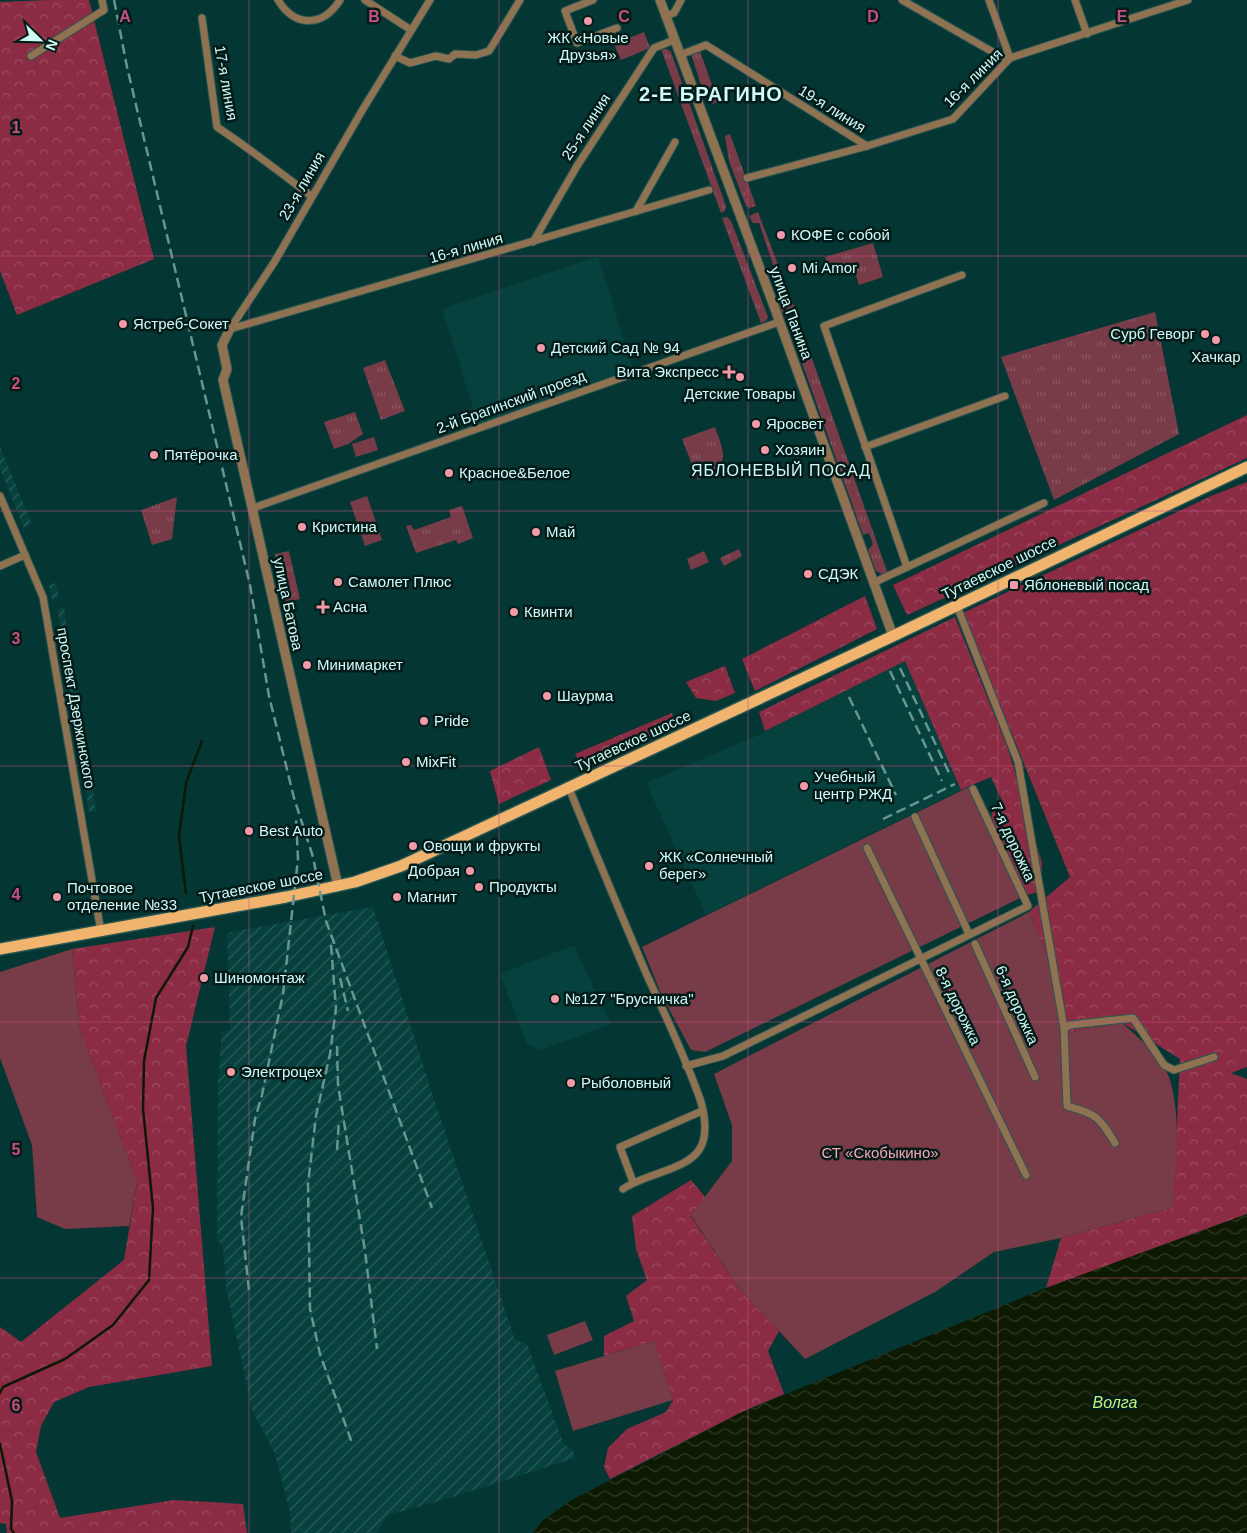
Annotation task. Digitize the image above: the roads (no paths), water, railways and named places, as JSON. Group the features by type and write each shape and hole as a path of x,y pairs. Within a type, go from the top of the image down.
{"main road":[{"name":"Тутаевское шоссе","path":"0,949 101,932 338,886 412,861 893,636 1247,467"}],"street":[{"path":"31,56 104,10 102,0"},
{"path":"278,0 290,14 314,21 322,19 340,0"},
{"path":"365,0 411,30"},
{"name":"23-я линия","path":"230,329 275,261 311,196 430,0"},
{"path":"395,56 410,63 418,63 436,56 449,59 455,54 476,55 489,50 520,0"},
{"path":"593,0 565,11 577,43 617,28"},
{"name":"улица Панина","path":"660,0 893,636"},
{"path":"665,16 674,13 681,0"},
{"path":"902,0 998,55 1010,58"},
{"path":"990,0 1010,58"},
{"path":"1075,0 1087,34"},
{"name":"16-я линия","path":"747,178 867,146 954,119 1010,58 1188,0"},
{"name":"17-я линия","path":"202,18 217,127 265,159 276,171 311,196"},
{"name":"25-я линия","path":"533,242 577,166 654,48 674,40"},
{"name":"19-я линия","path":"680,55 706,44 867,146"},
{"path":"636,211 675,142"},
{"name":"16-я линия","path":"230,329 709,190"},
{"path":"907,568 824,326 962,275"},
{"name":"2-й Брагинский проезд","path":"252,508 779,322"},
{"name":"улица Батова","path":"230,329 222,346 227,369 223,380 338,886"},
{"path":"865,447 1005,396"},
{"name":"проспект Дзержинского","path":"0,496 43,596 101,932"},
{"path":"873,583 1044,503"},
{"path":"0,566 25,555"},
{"path":"956,606 1018,762 1064,1028 1067,1106 1092,1113 1103,1124 1115,1143"},
{"path":"568,788 686,1066 702,1111 704,1140 699,1150 689,1161 633,1182 623,1189"},
{"name":"7-я дорожка","path":"969,934 1028,906 973,789"},
{"path":"686,1066 723,1056 969,934 915,817"},
{"name":"8-я дорожка","path":"868,848 1026,1175"},
{"name":"6-я дорожка","path":"975,944 1035,1077"},
{"path":"1064,1028 1070,1025 1133,1018 1164,1065 1174,1070 1214,1057"},
{"path":"633,1182 620,1147 702,1111"}],"water":[{"name":"Волга","path":"1247,1214 1247,1533 533,1533 542,1521 570,1501 742,1412 1046,1288"}],"waterway":[{"path":"186,893 179,837 186,783 202,741"},
{"path":"0,1393 3,1387 65,1359 113,1325 149,1280 153,1208 143,1109 144,1061 156,998 188,947 193,926"},
{"path":"0,1444 12,1501 11,1529 14,1533"}],"railway":[{"path":"114,0 127,67 250,585 269,696 294,798 313,857 326,921 432,1208"},
{"path":"900,668 950,775"},
{"path":"890,671 942,781"},
{"path":"849,697 896,795"},
{"path":"883,819 955,784"},
{"path":"249,1290 241,1217 255,1119 262,1095 283,994 298,859 296,818"},
{"path":"331,945 336,1008 330,1054 316,1116 308,1184 310,1309 320,1354 352,1443"},
{"path":"340,978 348,1011"},
{"path":"337,1046 338,1085 365,1251 377,1349"},
{"path":"337,1150 339,1120"}],"place":[{"name":"ЖК «Новые Друзья»","path":"588,21"},
{"name":"КОФЕ с собой","path":"781,235"},
{"name":"Mi Amor","path":"792,268"},
{"name":"Ястреб-Сокет","path":"123,324"},
{"name":"Сурб Геворг","path":"1205,334"},
{"name":"Хачкар","path":"1216,340"},
{"name":"Детский Сад № 94","path":"541,348"},
{"name":"Вита Экспресс","path":"729,372"},
{"name":"Детские Товары","path":"740,377"},
{"name":"Яросвет","path":"756,424"},
{"name":"Хозяин","path":"765,450"},
{"name":"Пятёрочка","path":"154,455"},
{"name":"Красное&Белое","path":"449,473"},
{"name":"Кристина","path":"302,527"},
{"name":"Май","path":"536,532"},
{"name":"СДЭК","path":"808,574"},
{"name":"Самолет Плюс","path":"338,582"},
{"name":"Яблоневый посад","path":"1014,585"},
{"name":"Асна","path":"323,607"},
{"name":"Квинти","path":"514,612"},
{"name":"Минимаркет","path":"307,665"},
{"name":"Шаурма","path":"547,696"},
{"name":"Pride","path":"424,721"},
{"name":"MixFit","path":"406,762"},
{"name":"Учебный центр РЖД","path":"804,786"},
{"name":"Best Auto","path":"249,831"},
{"name":"Овощи и фрукты","path":"413,846"},
{"name":"ЖК «Солнечный берег»","path":"649,866"},
{"name":"Добрая","path":"470,871"},
{"name":"Продукты","path":"479,887"},
{"name":"Почтовое отделение №33","path":"57,897"},
{"name":"Магнит","path":"397,897"},
{"name":"Шиномонтаж","path":"204,978"},
{"name":"№127 \"Брусничка\"","path":"555,999"},
{"name":"Электроцех","path":"231,1072"},
{"name":"Рыболовный","path":"571,1083"}],"district":[{"name":"2-Е БРАГИНО","path":"711,94"},
{"name":"ЯБЛОНЕВЫЙ ПОСАД","path":"781,470"}],"park label":[{"name":"СТ «Скобыкино»","path":"880,1153"}]}
